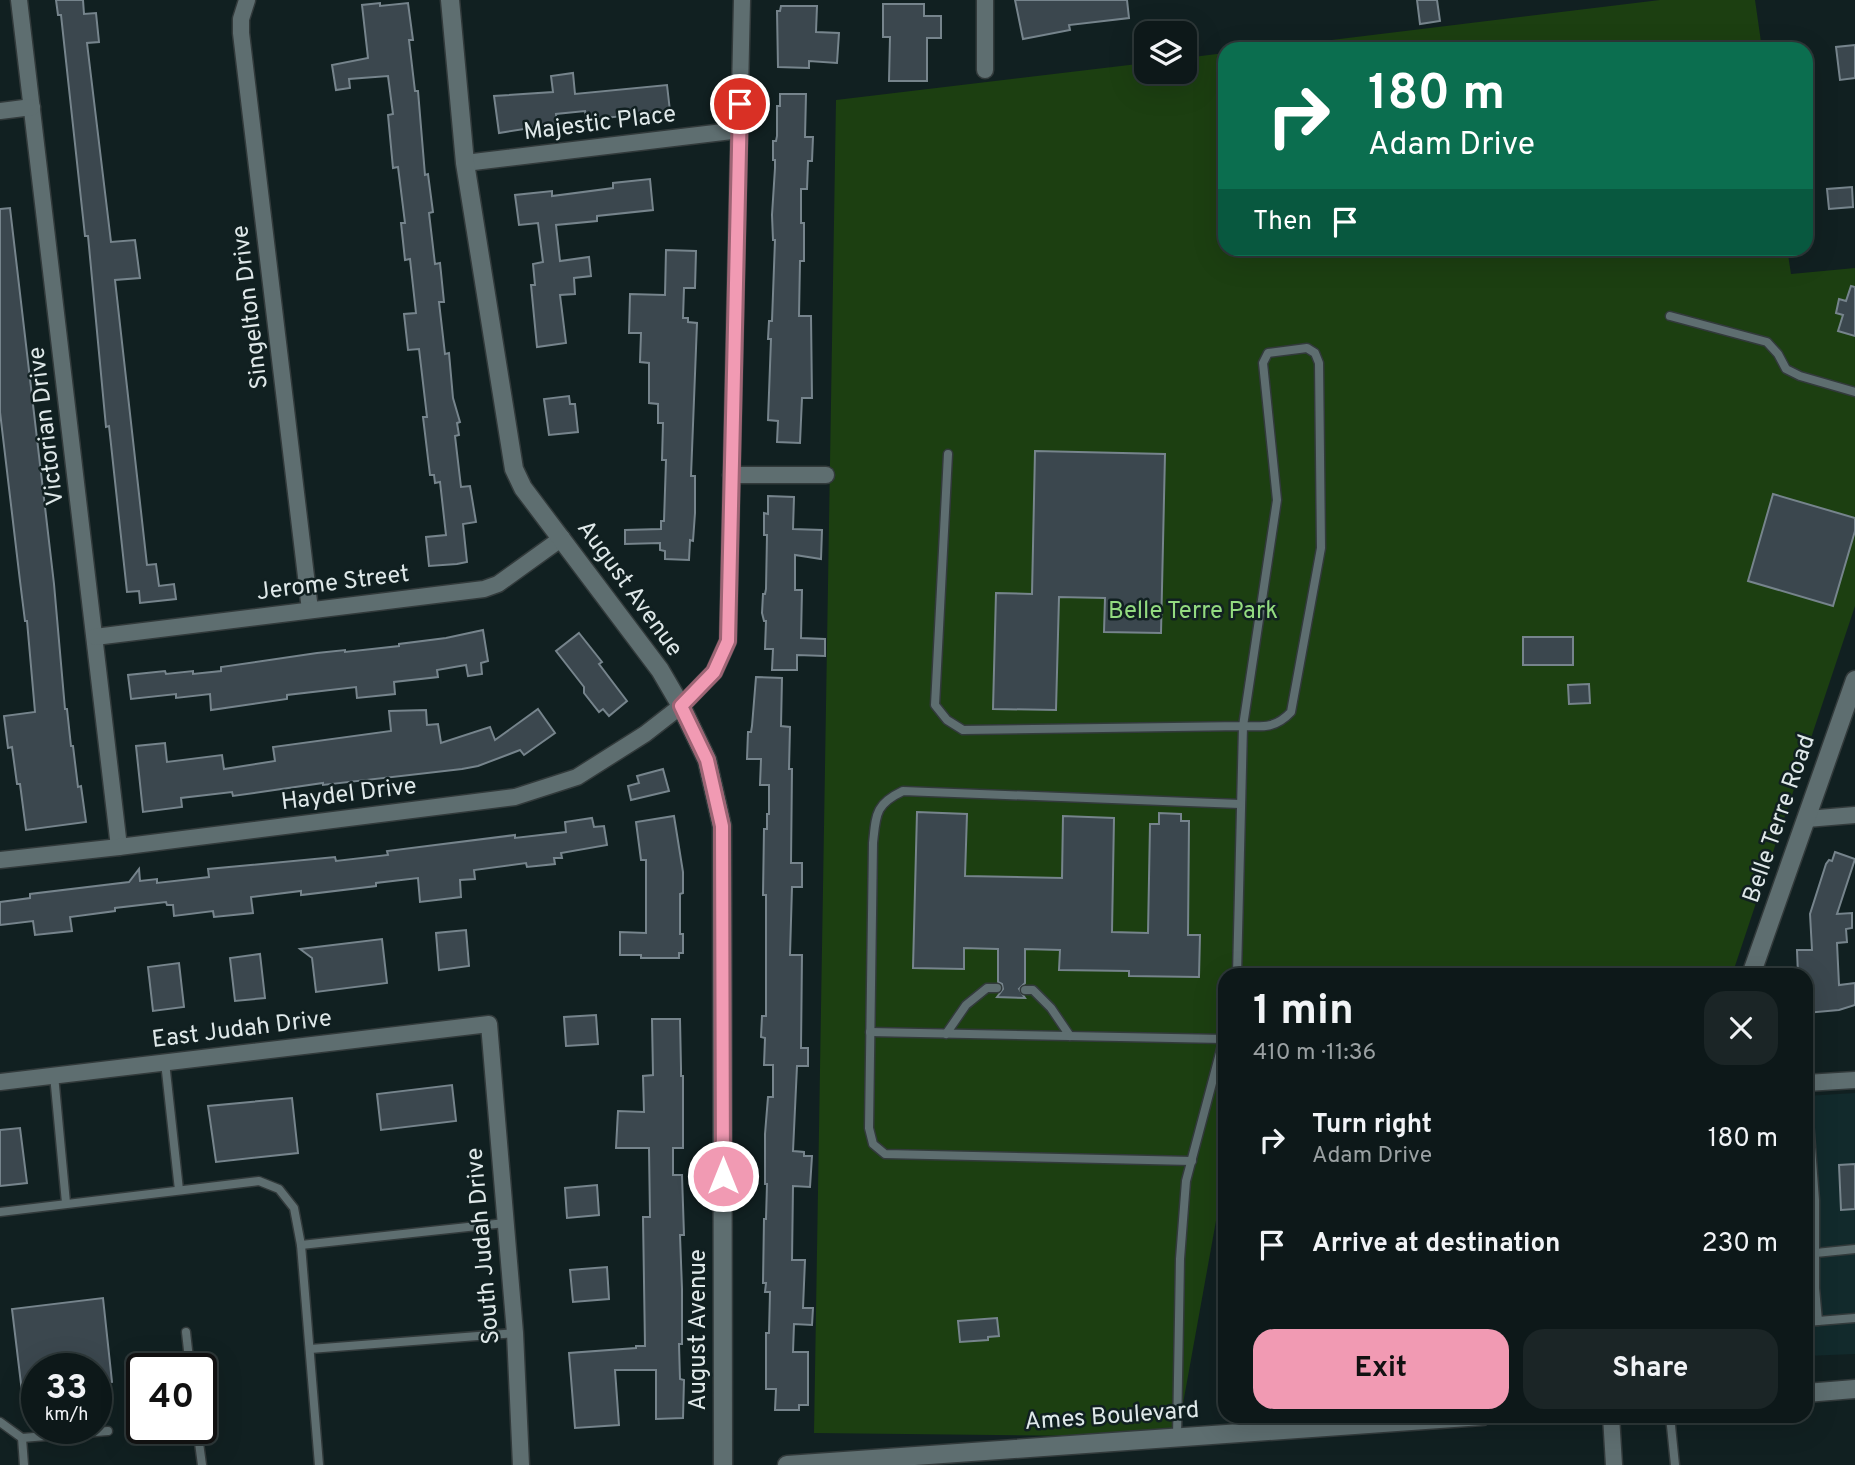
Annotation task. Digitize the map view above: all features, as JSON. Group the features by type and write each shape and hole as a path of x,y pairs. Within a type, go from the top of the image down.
{"street":[{"name":"Victorian Drive","path":"19,0 119,847"},
{"name":"Singelton Drive","path":"247,0 241,19 241,33 310,610"},
{"name":"August Avenue","path":"450,0 465,163 514,469 523,488 660,670 681,706 707,760 722,826 723,1465"},
{"name":"Haydel Drive","path":"0,860 515,797 577,777 645,734 681,706 714,672 728,641 742,0"},
{"path":"985,0 985,70"},
{"path":"0,111 32,107"},
{"name":"Majestic Place","path":"465,163 740,130"},
{"path":"731,475 826,475"},
{"name":"Jerome Street","path":"95,637 484,589 499,584 562,538"},
{"name":"Belle Terre Road","path":"1754,968 1855,680"},
{"path":"1807,819 1855,816"},
{"name":"East Judah Drive","path":"0,1082 489,1024"},
{"name":"South Judah Drive","path":"489,1024 515,1333 521,1465"},
{"path":"1813,1083 1855,1080"},
{"path":"1813,1393 1855,1390"},
{"name":"Ames Boulevard","path":"787,1465 1177,1437 1238,1424 1271,1423"},
{"path":"1611,1423 1614,1465"}],"lane":[{"path":"1670,316 1767,342 1786,369 1800,376 1855,392"},
{"path":"948,454 935,705 947,720 963,730 1243,726 1266,728 1281,723 1291,712 1321,548 1319,363 1315,353 1307,348 1268,353 1263,363 1277,500 1243,726 1237,968"},
{"path":"1192,1161 885,1154 873,1144 869,1128 870,1032 873,843 877,812 887,799 903,791 1240,804"},
{"path":"946,1034 966,1005 987,988 998,988"},
{"path":"1025,990 1032,990 1051,1008 1070,1036"},
{"path":"870,1032 1218,1037"},
{"path":"1177,1437 1180,1259 1186,1181 1218,1060"},
{"path":"165,1062 179,1190"},
{"path":"54,1075 66,1203"},
{"path":"1813,1174 1818,1321"},
{"path":"0,1212 259,1181 279,1189 294,1208 300,1245 319,1465"},
{"path":"300,1245 505,1223"},
{"path":"1813,1253 1855,1249"},
{"path":"1813,1321 1855,1318"},
{"path":"186,1332 189,1353"},
{"path":"310,1349 515,1333"},
{"path":"0,1422 21,1437"},
{"path":"1672,1423 1675,1465"},
{"path":"22,1444 24,1465"},
{"path":"199,1444 202,1465"}],"shaded area":[{"path":"1855,1093 1855,1354 1813,1356 1813,1096"}],"green space":[{"path":"1660,0 1755,0 1761,42 1315,42"},
{"name":"Belle Terre Park","path":"1218,54 1218,256 1788,256 1791,274 1855,268 1855,606 1734,968 1218,968 1218,1210 1177,1437 814,1433 836,100 1134,64 1134,84 1197,84 1197,56"}],"building":[{"path":"56,0 83,0 84,14 96,13 99,42 87,43 111,242 135,240 140,278 115,280 147,565 156,564 159,586 174,584 176,599 140,603 139,591 127,592 109,426 106,427 88,236 85,236 61,15 58,15"},
{"path":"1015,0 1127,0 1129,18 1069,25 1070,30 1023,39"},
{"path":"1417,0 1437,0 1440,21 1420,24"},
{"path":"380,3 380,6 408,3 413,40 409,40 415,91 418,91 425,175 428,174 433,212 429,213 435,264 440,263 444,302 439,302 445,354 449,353 453,398 460,422 457,423 459,435 455,436 461,487 470,486 476,522 463,524 467,562 457,564 429,566 426,537 446,535 440,482 435,483 434,475 430,475 419,349 408,350 404,314 416,313 410,259 405,260 401,223 405,223 398,167 393,168 388,115 393,114 388,76 349,79 350,88 336,90 332,65 368,58 362,5"},
{"path":"883,4 924,4 924,16 941,16 941,38 927,38 927,81 889,81 890,37 883,37"},
{"path":"781,6 817,6 816,32 839,33 837,63 809,61 809,68 778,67 777,11 780,11"},
{"path":"1855,45 1855,78 1840,80 1836,47"},
{"path":"573,73 575,94 667,85 670,111 586,120 585,111 556,114 557,124 499,133 494,96 553,92 551,76"},
{"path":"780,94 806,94 805,137 813,137 812,161 808,161 807,189 801,189 804,261 800,261 799,316 811,316 812,398 802,398 800,443 777,442 778,421 768,420 771,339 768,339 769,321 772,321 775,240 772,215 775,168 773,141 776,141 777,136 777,106 780,106"},
{"path":"650,179 653,210 597,216 597,221 556,225 560,261 589,257 591,276 574,278 575,294 560,295 566,343 537,347 531,285 535,285 533,264 543,262 538,223 519,225 515,195 552,191 552,196 613,188 613,183"},
{"path":"1852,187 1853,207 1829,209 1827,189"},
{"path":"10,208 54,584 65,709 86,822 26,830 20,784 17,784 12,747 8,748 4,716 35,712 27,621 0,412 0,209"},
{"path":"666,250 696,251 695,288 684,288 683,318 697,323 691,476 695,476 695,513 689,560 665,559 665,551 660,550 660,543 625,544 625,530 661,529 661,521 664,521 666,460 662,460 663,423 658,423 658,404 649,403 649,363 640,362 641,333 629,333 630,294 665,295"},
{"path":"1851,286 1855,287 1855,336 1838,331 1843,315 1836,313 1839,299 1846,301"},
{"path":"569,396 570,404 575,404 578,432 549,435 544,399"},
{"path":"1035,451 1165,454 1161,633 1104,632 1105,598 1059,597 1056,710 993,709 996,593 1032,594"},
{"path":"1773,494 1855,518 1855,531 1833,606 1748,581"},
{"path":"768,496 794,497 793,529 822,530 821,559 795,555 795,590 802,590 801,638 825,639 825,656 797,655 797,670 772,670 773,649 765,649 766,621 762,613 763,594 766,589 767,535 764,535 764,513 768,514"},
{"path":"483,630 488,661 481,663 482,674 468,676 466,665 437,670 438,677 394,682 395,694 357,698 356,687 287,695 287,699 211,710 210,694 176,698 176,694 131,699 128,675 165,671 166,674 193,671 193,674 221,671 221,667 317,653 399,646"},
{"path":"579,633 627,701 609,716 603,709 599,712 584,693 584,687 556,651"},
{"path":"1523,637 1573,637 1573,665 1523,665"},
{"path":"756,677 782,678 781,726 790,727 791,863 802,863 802,887 792,887 790,955 802,955 801,1048 808,1048 808,1066 797,1066 793,1151 812,1156 810,1187 793,1186 792,1260 805,1260 803,1308 813,1308 812,1325 794,1324 793,1352 808,1352 808,1405 799,1405 799,1410 775,1410 776,1389 766,1389 766,1333 769,1333 770,1292 765,1292 766,1283 763,1283 767,1184 765,1134 768,1097 773,1097 773,1065 764,1065 765,1038 761,1037 762,1016 766,1016 766,895 763,895 764,829 767,829 769,814 769,785 760,785 761,759 747,759"},
{"path":"1589,684 1590,703 1569,704 1568,685"},
{"path":"538,709 555,733 524,755 520,750 478,766 462,769 323,783 233,796 232,792 181,798 182,807 143,812 136,746 165,743 167,762 222,755 224,769 275,761 273,747 391,731 389,711 426,710 427,725 438,724 441,743 490,727 495,740"},
{"path":"663,769 669,791 631,800 628,786 639,783 637,776"},
{"path":"917,812 967,814 965,876 1062,878 1063,816 1114,818 1112,932 1148,933 1150,824 1159,824 1159,813 1181,814 1181,821 1189,821 1188,935 1200,935 1199,977 1129,976 1129,971 1059,970 1060,950 1025,949 1025,983 1019,989 1025,998 997,997 1003,989 998,982 998,949 964,948 964,969 913,968"},
{"path":"674,816 683,872 680,934 683,934 683,953 679,953 679,958 620,955 620,932 646,933 646,860 641,860 636,822"},
{"path":"592,818 594,827 604,826 607,845 561,853 562,858 554,858 555,864 527,867 526,863 474,870 475,879 460,880 461,897 420,902 418,878 301,895 301,891 251,897 253,913 214,917 213,911 174,916 173,905 167,905 166,902 70,917 72,931 35,935 33,921 0,925 0,902 30,898 30,894 129,882 139,869 140,881 157,879 157,883 209,877 208,869 335,857 336,861 388,855 387,851 515,835 515,838 566,832 565,822"},
{"path":"1835,852 1855,859 1837,914 1852,913 1852,928 1846,929 1847,942 1837,943 1839,985 1855,983 1855,1005 1839,1010 1813,1012 1813,968 1798,968 1797,950 1812,950 1810,914 1826,864 1829,860 1832,861"},
{"path":"466,930 469,966 439,970 436,933"},
{"path":"382,939 387,983 316,992 312,958 300,949"},
{"path":"260,954 265,998 235,1001 230,958"},
{"path":"179,963 184,1007 153,1011 148,967"},
{"path":"596,1015 598,1044 566,1046 564,1017"},
{"path":"652,1019 680,1019 683,1148 673,1148 673,1175 682,1175 684,1235 680,1235 682,1344 679,1344 680,1379 684,1380 683,1418 656,1419 656,1370 615,1370 619,1425 575,1428 569,1353 645,1346 643,1217 650,1217 649,1148 616,1148 618,1111 644,1112 643,1076 653,1075"},
{"path":"452,1085 456,1121 381,1130 377,1094"},
{"path":"292,1098 298,1153 216,1162 208,1106"},
{"path":"20,1128 27,1183 0,1186 0,1130"},
{"path":"1855,1164 1855,1209 1841,1210 1839,1165"},
{"path":"597,1185 599,1215 567,1218 565,1188"},
{"path":"607,1267 609,1299 573,1302 570,1270"},
{"path":"103,1298 109,1353 21,1353 21,1384 12,1309"},
{"path":"997,1318 999,1336 988,1337 988,1340 960,1342 958,1321"}],"route":[{"path":"723,1176 722,826 707,760 681,706 714,672 728,641 740,104"}]}
